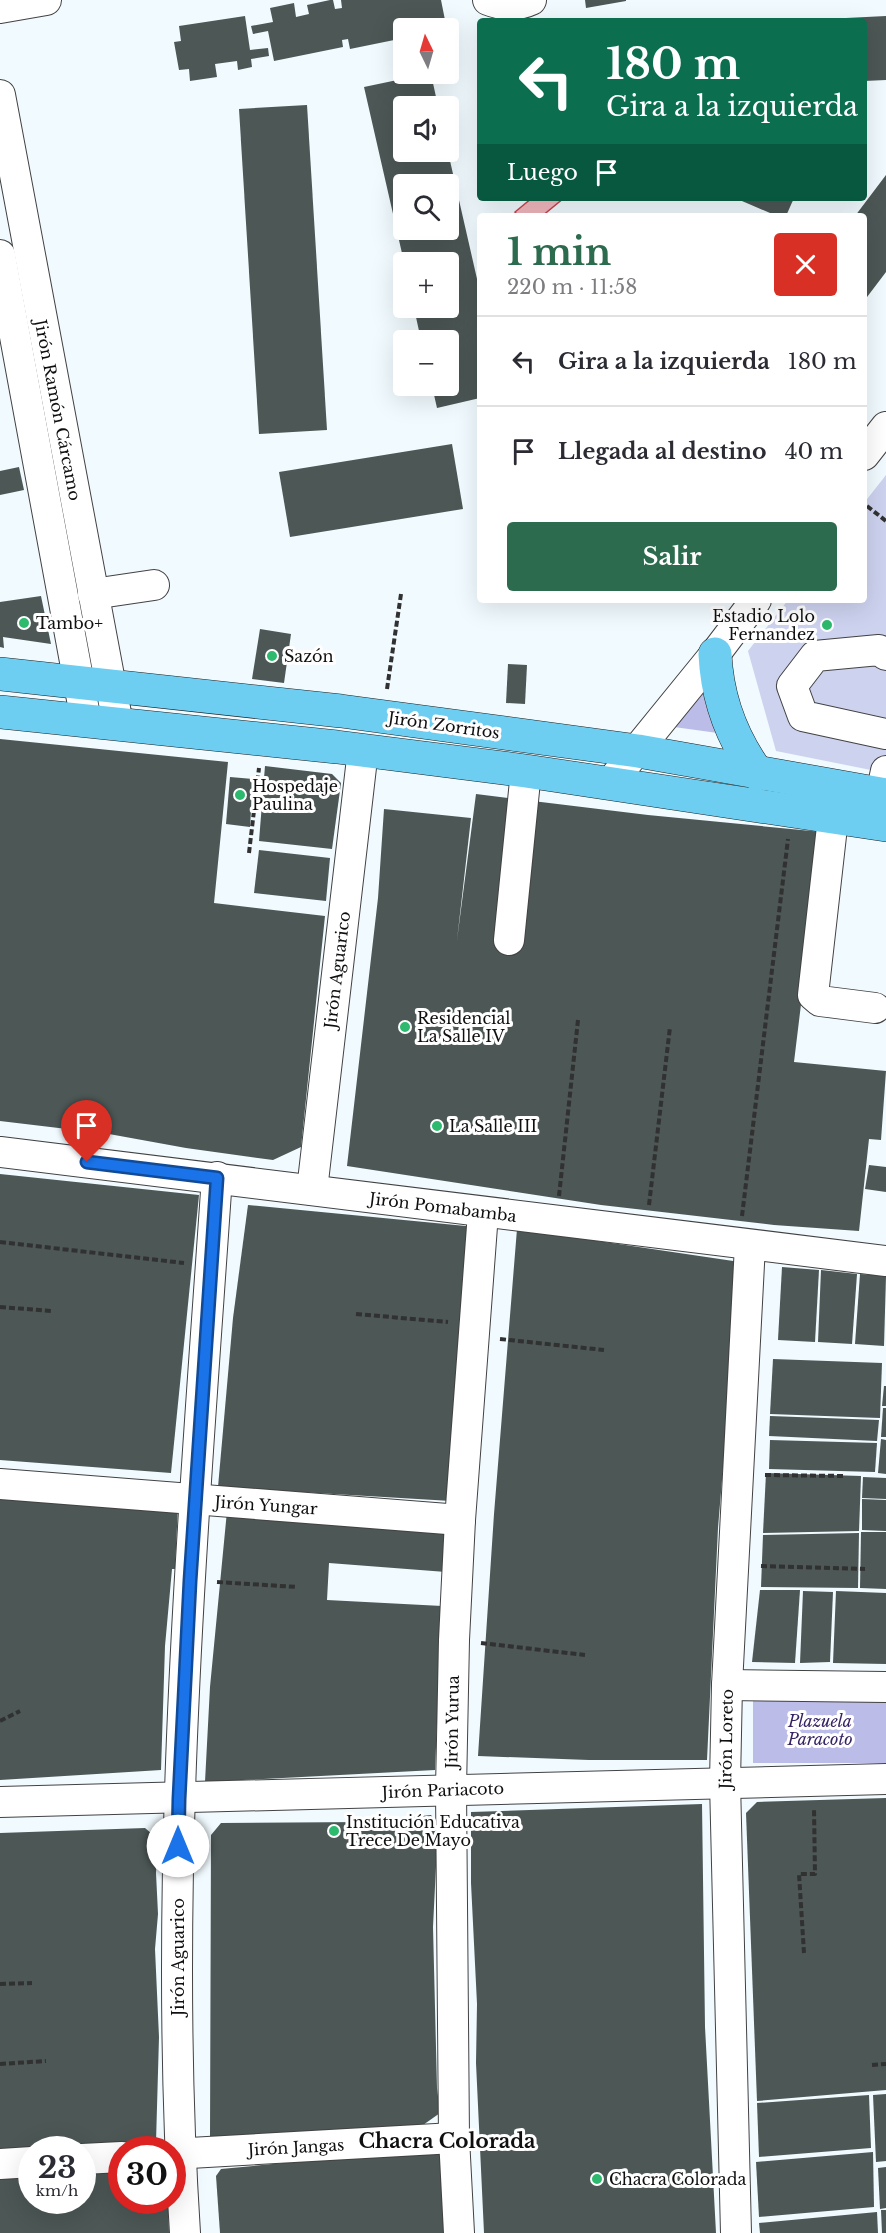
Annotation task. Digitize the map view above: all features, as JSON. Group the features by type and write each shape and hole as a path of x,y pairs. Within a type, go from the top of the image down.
{"main road":[{"path":"716,654 718,684 725,713 736,741 758,774"},
{"name":"Jirón Zorritos","path":"0,674 383,717 638,751 885,796"},
{"name":"Jirón Zorritos","path":"0,712 363,750 611,782 832,818 885,796"}],"street":[{"path":"0,8 46,0"},
{"path":"488,0 513,6 531,0"},
{"name":"Jirón Ramón Cárcamo","path":"2,113 93,594 93,683"},
{"name":"Jirón Ramón Cárcamo","path":"0,255 32,432 102,722"},
{"path":"32,432 62,426"},
{"path":"867,451 886,428"},
{"path":"93,594 154,585"},
{"path":"611,782 716,654 754,603"},
{"path":"886,655 879,650 815,656 792,686 803,716 886,734"},
{"name":"Jirón Aguarico","path":"312,1190 363,750"},
{"path":"509,940 526,771"},
{"path":"832,818 813,995 820,1001 875,1008"},
{"name":"Jirón Pomabamba","path":"0,1152 886,1261"},
{"name":"Jirón Aguarico","path":"176,2136 179,1799 190,1581 217,1178"},
{"name":"Jirón Yurua","path":"459,2233 454,2138 451,1789 454,1640 460,1520 483,1213"},
{"name":"Jirón Loreto","path":"736,2233 725,1782 727,1685 738,1474 744,1244"},
{"name":"Jirón Yungar","path":"0,1484 460,1520"},
{"path":"727,1685 886,1686"},
{"name":"Jirón Pariacoto","path":"0,1802 886,1779"},
{"name":"Jirón Jangas","path":"186,2153 454,2138"},
{"path":"0,2164 18,2163"},
{"name":"Jirón Aguarico","path":"182,2214 184,2233"}],"path":[{"path":"867,507 886,521"},
{"path":"383,717 400,594"},
{"path":"249,853 262,739"},
{"path":"744,1244 792,811"},
{"path":"556,1222 578,1020"},
{"path":"646,1232 670,1027"},
{"path":"0,1242 211,1266"},
{"path":"0,1307 52,1311"},
{"path":"356,1314 604,1350"},
{"path":"738,1474 845,1476"},
{"path":"733,1565 865,1569"},
{"path":"190,1581 297,1587"},
{"path":"454,1640 585,1655"},
{"path":"0,1721 20,1711"},
{"path":"804,1953 799,1874 814,1874 814,1780"},
{"path":"0,1984 33,1983"},
{"path":"0,2064 46,2061"},
{"path":"872,2064 886,2064"}],"green space":[{"path":"705,690 725,734 674,727"},
{"name":"Plazuela Paracoto","path":"753,1696 886,1697 886,1763 753,1763"}],"shaded area":[{"path":"528,201 560,201 546,213 515,212"},
{"name":"Estadio Lolo Fernandez","path":"886,475 886,773 776,751 748,651 786,603 867,603 867,499"}],"building":[{"path":"333,0 335,9 342,8 341,0 441,0 445,18 393,18 393,40 350,49 348,39 342,40 343,47 274,61 268,31 253,34 251,26 273,22 270,8 294,3 296,17 309,14 307,5"},
{"path":"585,0 626,0 626,1 586,8"},
{"path":"245,16 250,50 268,48 269,56 251,59 252,67 238,70 237,61 215,64 217,77 190,81 189,69 179,70 174,42 181,41 179,26"},
{"path":"886,16 886,80 867,81 867,18 846,18"},
{"path":"393,81 393,84 433,84 436,96 393,96 393,162 450,162 453,174 393,174 393,214 364,87"},
{"path":"307,105 327,430 259,434 239,109"},
{"path":"886,175 886,272 867,297 867,213 857,213"},
{"path":"459,200 477,279 477,399 437,408 434,396 459,396 459,330 419,330 416,318 459,318 459,252 402,252 399,240 459,240"},
{"path":"742,201 793,201 787,213 770,213"},
{"path":"452,444 463,509 290,537 279,472"},
{"path":"19,467 24,490 0,495 0,471"},
{"name":"Tambo+","path":"41,596 51,644 3,637 4,648 0,647 0,602"},
{"name":"Sazón","path":"260,629 291,634 284,683 252,679"},
{"path":"508,664 527,665 525,704 506,703"},
{"path":"0,739 228,762 214,903 325,916 301,1147 273,1160 109,1134 0,1121"},
{"path":"265,766 332,774 341,783 332,849 259,841"},
{"name":"Hospedaje Paulina","path":"230,777 253,779 250,827 226,824"},
{"path":"476,794 648,815 822,832 794,1062 886,1071 881,1140 869,1139 859,1231 774,1225 601,1205 347,1166 378,898 384,809 471,818 457,940"},
{"path":"259,850 330,858 326,901 254,893"},
{"path":"869,1165 886,1167 886,1192 865,1189"},
{"path":"0,1174 199,1195 171,1473 0,1460"},
{"path":"248,1205 476,1227 451,1501 218,1487 233,1318"},
{"path":"517,1229 740,1262 718,1528 707,1760 589,1760 478,1756 494,1514"},
{"path":"782,1267 819,1270 815,1342 778,1340"},
{"path":"821,1270 857,1274 852,1344 818,1342"},
{"path":"860,1274 886,1276 884,1346 855,1344"},
{"path":"773,1359 882,1363 880,1418 770,1414"},
{"path":"884,1386 886,1386 886,1406 882,1406"},
{"path":"883,1408 886,1408 886,1437 881,1437"},
{"path":"770,1416 879,1420 877,1441 769,1436"},
{"path":"881,1439 886,1440 886,1474 878,1473"},
{"path":"770,1440 877,1443 875,1472 769,1469"},
{"path":"766,1473 861,1476 859,1531 763,1533"},
{"path":"863,1477 886,1478 886,1499 862,1498"},
{"path":"0,1491 178,1505 175,1569 172,1569 165,1646 161,1770 0,1780"},
{"path":"862,1499 886,1500 886,1531 862,1530"},
{"path":"227,1511 449,1526 446,1572 329,1563 327,1600 442,1606 435,1770 205,1782 210,1687"},
{"path":"861,1532 886,1532 886,1589 860,1588"},
{"path":"859,1533 858,1588 761,1587 763,1535"},
{"path":"760,1590 800,1590 795,1663 752,1662"},
{"path":"803,1591 833,1592 830,1662 800,1663"},
{"path":"836,1591 886,1593 886,1664 833,1663"},
{"path":"886,1798 886,2090 757,2101 746,1813 757,1802"},
{"path":"702,1804 705,2027 716,2233 484,2233 476,2063 477,2004 471,1883 471,1812"},
{"path":"431,1815 438,1825 433,1927 437,2088 440,2113 423,2125 210,2139 211,1835 221,1823 365,1822"},
{"path":"145,1828 158,1839 156,1873 158,1914 155,1949 159,2037 156,2136 108,2136 108,2146 96,2147 96,2136 18,2136 18,2151 0,2151 0,1833"},
{"path":"886,2094 886,2161 876,2162 873,2095"},
{"path":"869,2095 871,2148 759,2157 757,2103"},
{"path":"873,2152 874,2207 759,2217 756,2162"},
{"path":"440,2153 445,2233 220,2233 216,2176 221,2169 326,2159"},
{"path":"886,2167 886,2208 880,2209 878,2168"},
{"path":"108,2170 108,2214 168,2214 169,2233 0,2233 0,2175 18,2173 18,2214 96,2214 96,2171"},
{"path":"881,2210 886,2210 886,2233 882,2233"},
{"path":"877,2212 878,2233 760,2233 759,2223"}],"place":[{"name":"Tambo+","path":"24,623"},
{"name":"Estadio Lolo Fernandez","path":"827,625"},
{"name":"Sazón","path":"272,656"},
{"name":"Hospedaje Paulina","path":"240,795"},
{"name":"Residencial La Salle IV","path":"405,1027"},
{"name":"La Salle III","path":"437,1126"},
{"name":"Institución Educativa Trece De Mayo","path":"334,1831"},
{"name":"Chacra Colorada","path":"597,2179"}],"district":[{"name":"Chacra Colorada","path":"447,2141"}],"route":[{"path":"87,1162 217,1178 190,1581 178,1846"}]}
